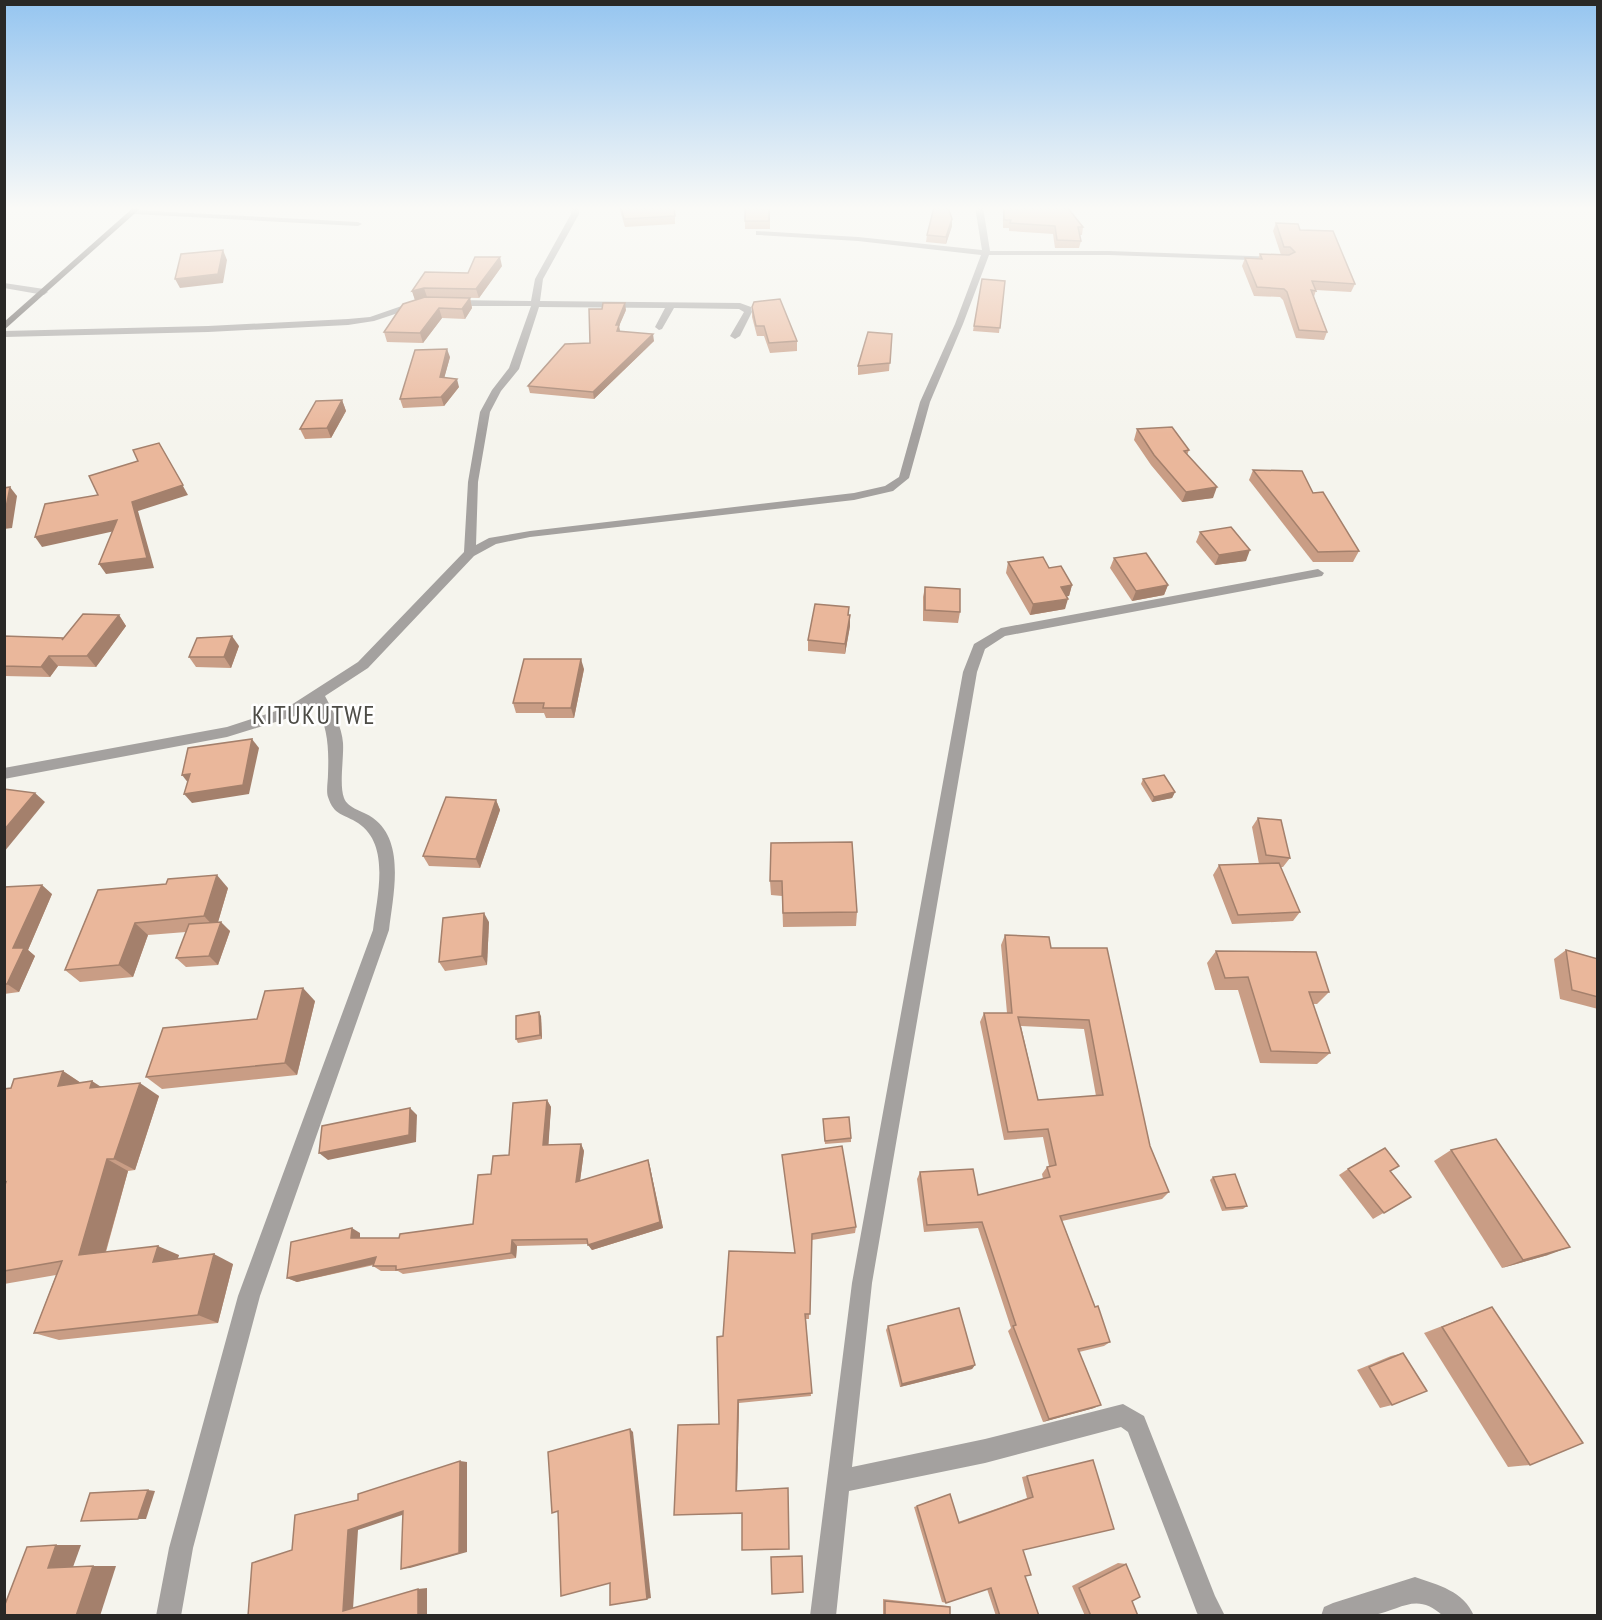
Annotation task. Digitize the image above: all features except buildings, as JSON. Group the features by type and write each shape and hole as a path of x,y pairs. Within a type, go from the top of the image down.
{"main road":[{"path":"4,327 55,283"}],"street":[{"path":"470,553 472,482 485,412 497,390 514,369 534,313 538,283"},
{"path":"4,774 227,732 293,711 363,665 470,553 493,541 530,534 823,501 867,494 899,484 904,478 925,402 975,283"},
{"path":"4,285 44,292"},
{"path":"4,334 208,330 348,322 371,319 427,302"},
{"path":"439,302 733,305 748,309 735,336"},
{"path":"659,327 672,304"},
{"path":"823,1616 862,1283 970,672 979,647 1001,632 1318,573"},
{"path":"168,1616 181,1548 249,1296 381,930 387,874 384,846 377,829 361,817 342,809 335,796 336,740 329,716 317,694"},
{"path":"839,1481 985,1451 1123,1415 1136,1424 1206,1604 1213,1616"},
{"path":"1333,1616 1415,1589 1444,1599 1462,1616"}],"district":[{"name":"KITUKUTWE","path":"314,715"}]}
